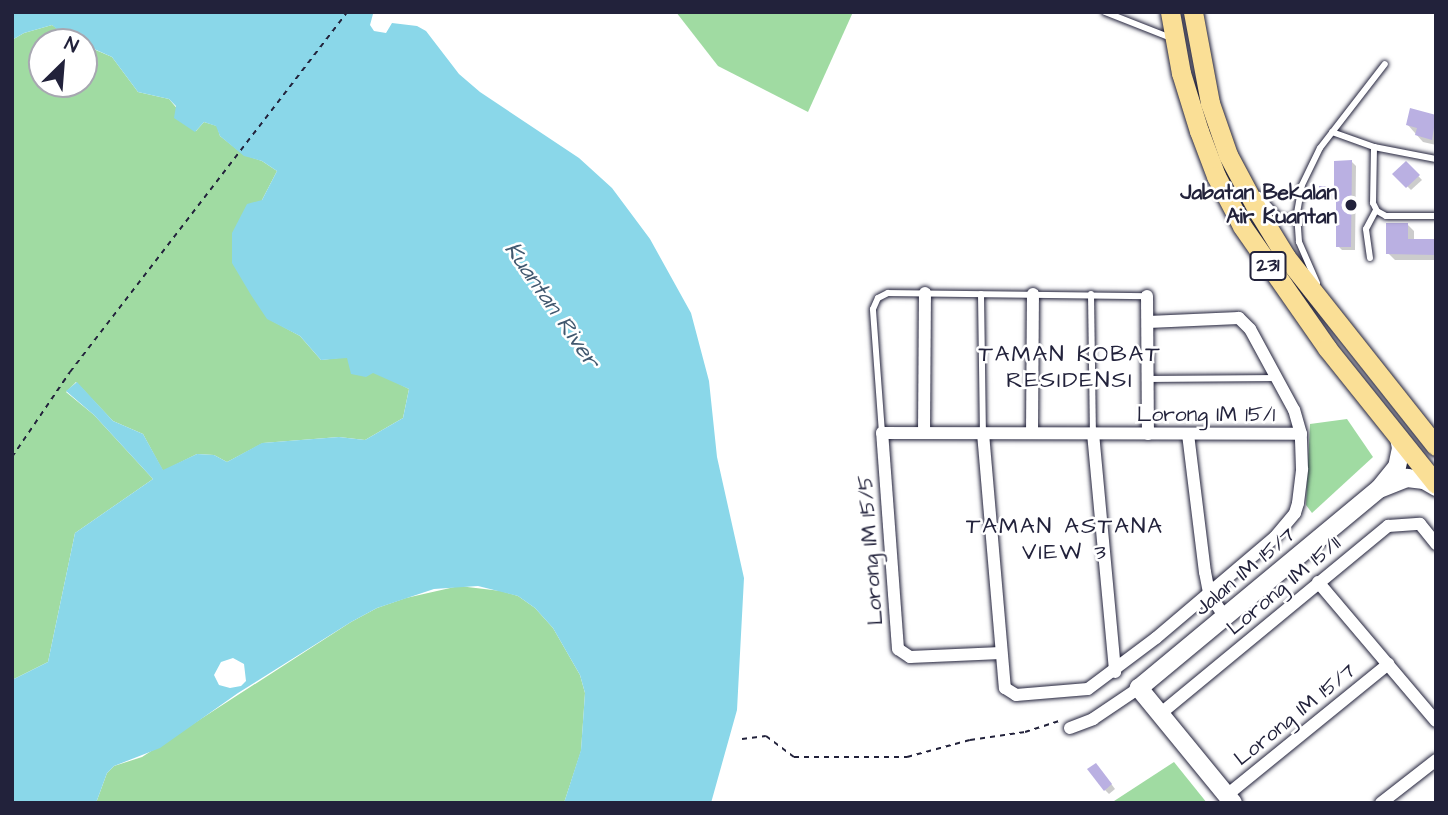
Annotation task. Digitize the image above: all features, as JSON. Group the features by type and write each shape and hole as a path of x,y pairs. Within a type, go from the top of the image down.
{"main road":[{"name":"231","path":"1170,12 1173,38 1199,131 1216,176 1242,226 1290,299 1436,486"},
{"name":"231","path":"1193,12 1210,103 1228,155 1286,257 1349,340 1436,446"}],"street":[{"path":"925,293 925,433"},
{"path":"1032,433 1033,294"},
{"path":"1147,296 1148,434"},
{"path":"1148,321 1239,318 1250,329 1294,410 1301,434"},
{"name":"Lorong IM 15/1","path":"882,433 1301,434 1302,469 1296,513 1275,537 1115,672 1088,689 1017,695 1005,688 1002,653"},
{"name":"Lorong IM 15/5","path":"882,433 896,645 900,652 910,657 1002,653"},
{"path":"983,433 1002,653"},
{"path":"1093,433 1115,672"},
{"path":"1188,434 1209,593 1225,618"},
{"path":"1378,489 1396,467 1401,449 1399,438"},
{"path":"1378,489 1407,478 1424,480 1436,486"},
{"name":"Jalan IM 15/7","path":"1070,728 1093,719 1139,688 1378,489"},
{"name":"Lorong IM 15/11","path":"1160,714 1388,526 1420,524 1436,544"},
{"path":"1318,582 1436,721"},
{"name":"Lorong IM 15/7","path":"1230,799 1388,664"},
{"path":"1139,688 1230,799"},
{"path":"1381,803 1436,760"}],"lane":[{"path":"1105,12 1173,38"},
{"path":"1349,340 1303,256 1297,213 1302,185 1309,167 1332,132 1385,64"},
{"path":"1332,132 1374,147 1436,159"},
{"path":"1374,147 1373,203 1376,210 1386,216 1436,216"},
{"path":"1243,181 1279,217 1291,219 1297,213"},
{"path":"1370,258 1366,229 1376,210"},
{"path":"882,433 873,309 878,298 888,293 1147,296"},
{"path":"981,293 983,433"},
{"path":"1091,294 1093,433"},
{"path":"1148,379 1276,378"}],"path":[{"path":"12,457 70,372 347,12"},
{"path":"742,739 766,736 794,757 907,757 970,740 1025,732 1060,720 1065,721 1070,728"}],"green space":[{"path":"676,12 853,12 808,112 718,66"},
{"path":"28,32 28,98 98,98 98,51 112,57 138,92 169,99 196,131 204,122 217,126 220,136 244,155 262,161 277,171 262,200 267,318 300,336 321,360 347,357 409,389 403,418 365,440 339,437 263,443 227,462 214,455 197,454 163,471 143,434 113,421 76,382 66,392 94,415 153,479 75,533 48,662 12,680 12,40"},
{"path":"1347,419 1373,457 1312,513 1306,505 1310,424"},
{"path":"459,586 501,591 518,596 535,608 553,628 580,675 585,693 581,751 564,803 96,803 107,773 114,766 142,757 351,622 377,608 406,598"},
{"path":"1174,762 1207,803 1111,803"}],"water":[{"name":"Kuantan River","path":"12,12 370,12 373,14 370,25 374,31 386,33 392,23 417,26 426,31 459,74 480,92 579,158 612,188 650,239 691,313 709,381 717,457 744,578 737,710 711,803 564,803 581,750 585,693 580,675 553,628 535,608 518,596 478,586 434,589 377,608 351,622 238,693 160,748 114,766 107,773 96,803 12,803 12,680 48,662 75,533 153,479 94,415 66,391 77,382 113,421 143,434 163,470 197,454 214,455 227,462 262,443 339,437 365,440 403,418 409,389 373,373 366,377 351,374 347,358 321,360 300,336 267,319 251,295 232,263 232,233 247,204 262,200 277,171 262,161 244,156 220,136 216,126 204,122 195,132 174,118 176,106 169,99 138,92 112,57 98,51 98,28 56,28 52,25 28,28 28,32 12,40","holes":["233,658 244,664 246,681 241,686 230,688 219,685 214,675 221,662"]}],"building":[{"path":"1410,108 1436,115 1432,140 1415,135 1417,128 1406,125"},
{"path":"1352,160 1351,247 1336,247 1336,197 1319,197 1319,186 1334,186 1334,161"},
{"path":"1406,161 1420,175 1406,188 1392,174"},
{"path":"1386,223 1408,223 1408,239 1436,239 1436,255 1386,254"},
{"path":"1096,763 1112,784 1104,791 1087,769"}],"place":[{"name":"Jabatan Bekalan Air Kuantan","path":"1351,205"}],"district":[{"name":"TAMAN KOBAT RESIDENSI","path":"1070,367"},
{"name":"TAMAN ASTANA VIEW 3","path":"1065,539"}]}
